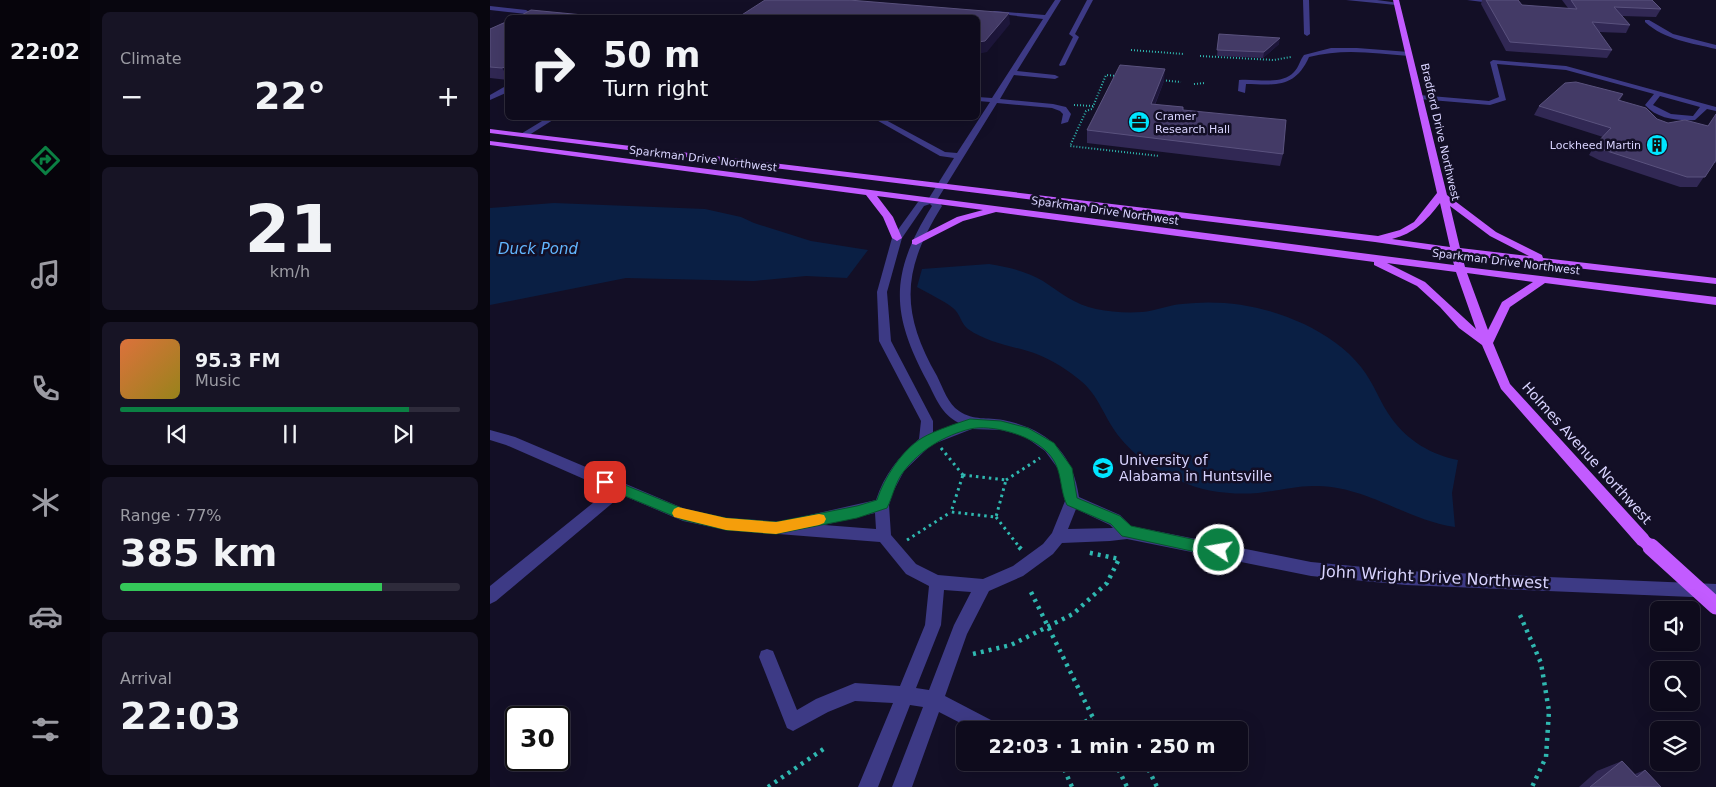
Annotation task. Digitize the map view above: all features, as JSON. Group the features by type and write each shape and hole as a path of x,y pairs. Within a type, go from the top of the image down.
{"main road":[{"name":"Bradford Drive Northwest","path":"1396,2 1460,269"},
{"name":"Sparkman Drive Northwest","path":"490,131 1375,239 1456,251 1716,281"},
{"name":"Sparkman Drive Northwest","path":"490,143 1369,258 1716,300"},
{"path":"868,191 888,217 897,238"},
{"path":"1375,239 1397,235 1417,226 1442,195 1493,234 1546,261"},
{"path":"916,242 960,219 988,211 1003,210"},
{"path":"1369,258 1421,284 1444,304 1463,326 1486,343 1506,305 1544,279"},
{"name":"Holmes Avenue Northwest","path":"1460,269 1486,343 1505,386 1643,540 1716,606"}],"street":[{"path":"933,444 927,421 885,341 882,292 897,238 921,204 932,200 942,187 1058,0"},
{"path":"1062,65 1074,44 1076,37 1072,34 1090,0"},
{"path":"1306,0 1306,34"},
{"path":"1349,0 1396,2"},
{"path":"1470,0 1483,0"},
{"path":"491,7 500,3"},
{"path":"491,7 526,12"},
{"path":"986,13 1046,17"},
{"path":"1647,21 1656,30 1673,37 1716,48"},
{"path":"1242,91 1242,82 1280,80 1294,76 1300,69 1306,56 1321,50 1334,49 1409,54"},
{"path":"1419,97 1490,103 1503,98 1493,62 1566,68 1716,109"},
{"path":"1012,73 1055,77"},
{"path":"490,98 505,90"},
{"path":"1658,94 1649,105 1652,110 1668,115 1686,119 1695,118 1705,106"},
{"path":"980,99 1053,106 1063,109 1067,114 1064,122"},
{"path":"523,135 549,120"},
{"path":"881,120 943,154 961,156"},
{"path":"932,200 937,206 924,224 916,242 908,266 903,298 911,340 928,372 952,412 970,424"},
{"path":"970,424 1001,425 1028,432 1050,447 1065,468 1072,501 1058,536 1048,549 1018,571 983,586 937,582 911,569 890,546 884,536 882,504 886,491 899,468 933,444 970,424"},
{"path":"490,435 510,441 683,515 726,524 884,536"},
{"path":"490,596 620,489"},
{"name":"John Wright Drive Northwest","path":"1072,501 1115,520 1127,532"},
{"path":"776,528 857,512 882,504"},
{"name":"John Wright Drive Northwest","path":"1058,536 1078,534 1112,536 1127,532 1311,569 1406,578 1716,591"},
{"path":"868,787 933,625 937,582"},
{"path":"902,787 960,631 983,586"},
{"path":"767,657 793,722 822,705 854,692 905,695 934,700 975,721"}],"path":[{"path":"1131,50 1184,54"},
{"path":"1200,56 1274,60 1288,59 1293,56"},
{"path":"1125,77 1106,76 1092,109 1086,111 1070,146 1160,156"},
{"path":"1153,80 1181,82"},
{"path":"1194,84 1205,83"},
{"path":"933,444 962,475 1006,480 1045,455"},
{"path":"951,512 962,475"},
{"path":"996,517 1006,480"},
{"path":"906,540 951,512 996,517 1024,552"},
{"path":"973,654 1011,645 1048,628 1073,614 1107,584 1119,559 1079,551"},
{"path":"1031,592 1094,721"},
{"path":"1520,615 1541,663 1550,711 1546,757 1532,787"},
{"path":"1087,721 1092,718"},
{"path":"768,787 825,748"},
{"path":"1065,771 1072,787"},
{"path":"1119,771 1127,787"},
{"path":"1150,771 1158,787"}],"water":[{"name":"Duck Pond","path":"554,203 705,209 741,217 811,241 868,250 847,278 806,276 754,281 626,278 490,305 490,208"},
{"path":"989,264 1023,272 1043,281 1074,301 1096,309 1136,312 1182,304 1229,303 1260,308 1290,318 1320,332 1335,342 1361,367 1388,413 1405,434 1430,451 1458,460 1452,493 1455,527 1420,518 1371,498 1336,488 1310,486 1238,494 1189,485 1160,471 1132,451 1117,434 1090,390 1076,377 1056,363 1039,355 976,334 966,327 953,308 917,287 922,269"}],"building":[{"path":"765,0 849,0 1009,13 985,41 980,42 980,15 742,15"},
{"path":"1486,0 1518,0 1522,5 1577,9 1571,0 1652,0 1661,9 1614,7 1630,25 1592,22 1612,50 1510,42"},
{"path":"531,10 583,15 522,15"},
{"path":"505,22 505,67 490,67 490,29"},
{"path":"1219,34 1280,38 1264,52 1217,50"},
{"name":"Cramer Research Hall","path":"1120,65 1165,69 1151,104 1183,107 1183,110 1286,120 1283,154 1087,130"},
{"name":"Lockheed Martin","path":"1576,82 1623,94 1618,100 1646,108 1657,119 1668,123 1685,120 1708,126 1716,114 1716,160 1705,177 1687,177 1604,150 1595,145 1611,128 1539,106 1565,83"},
{"path":"1622,761 1637,777 1645,770 1661,787 1590,787"}],"slow traffic":[{"path":"678,513 726,524 776,528 819,519"}],"place":[{"name":"Cramer Research Hall","path":"1139,122"},
{"name":"Lockheed Martin","path":"1657,145"},
{"name":"University of Alabama in Huntsville","path":"1103,468"}],"route":[{"path":"605,482 683,515 726,524 776,528 857,512 882,504 886,491 899,468 926,441 970,424 1001,425 1028,432 1050,447 1065,468 1072,501 1115,520 1127,532 1219,550"}]}
